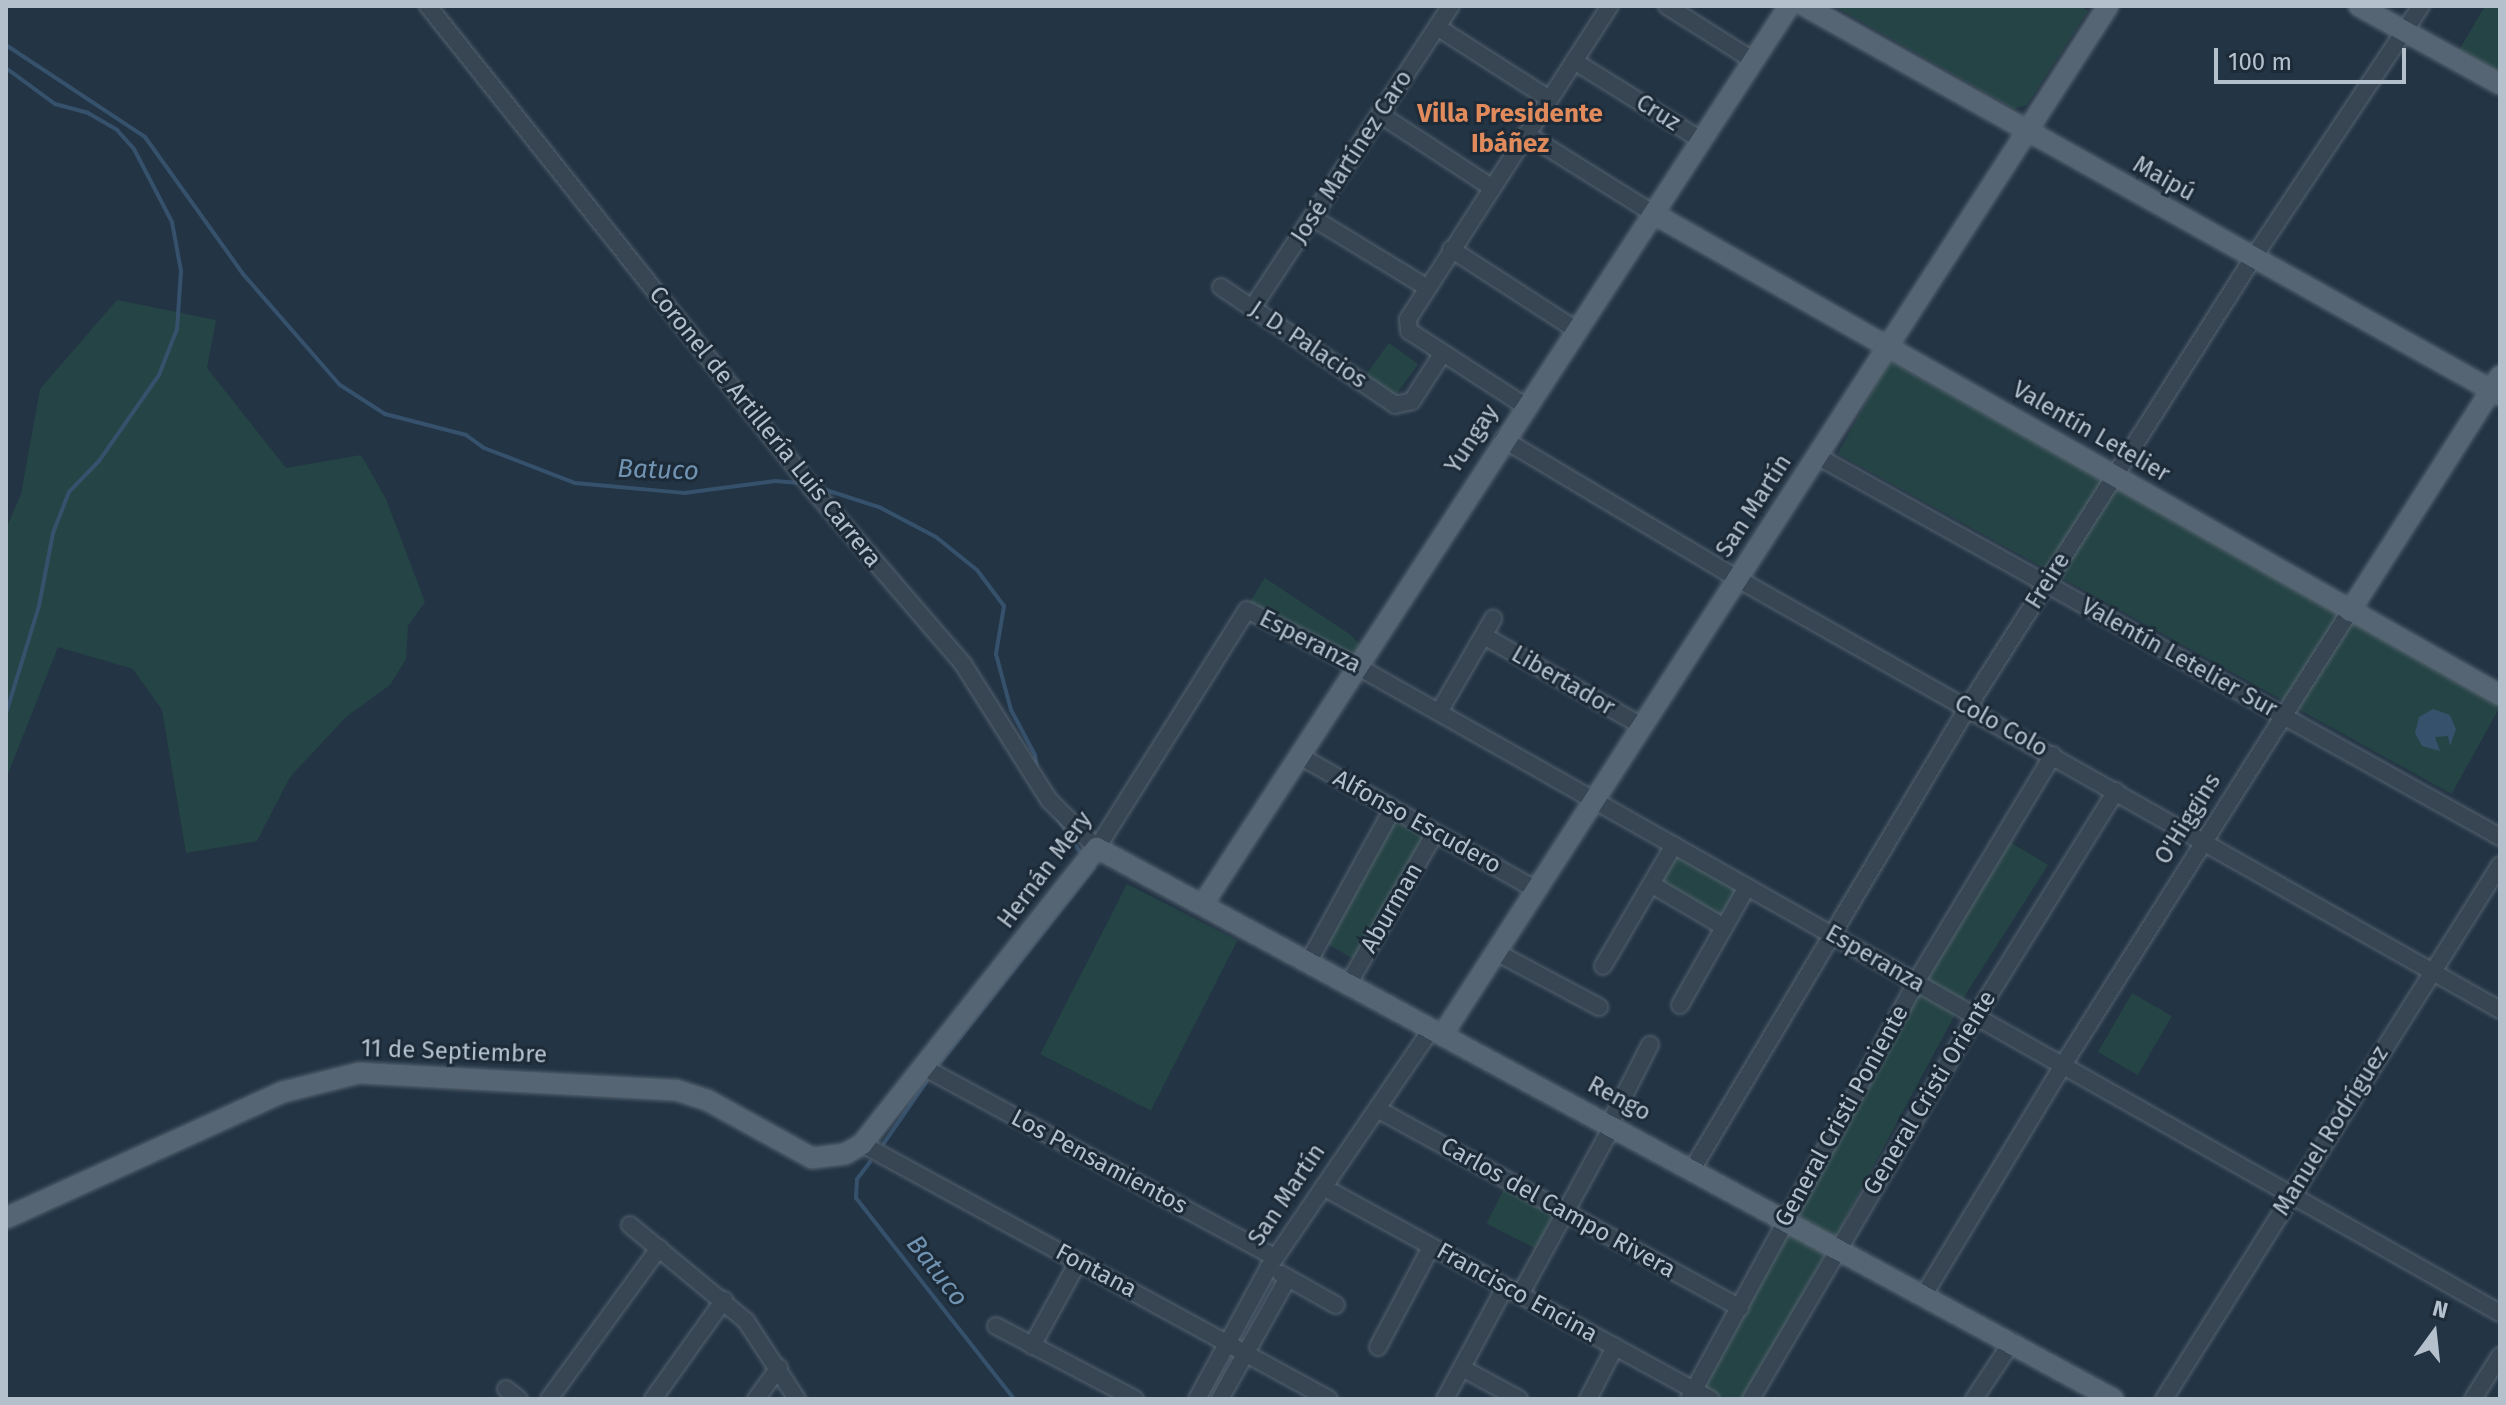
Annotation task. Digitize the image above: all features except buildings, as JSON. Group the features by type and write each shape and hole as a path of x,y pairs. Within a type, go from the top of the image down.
{"main road":[{"name":"Yungay","path":"1203,904 1355,665 1789,6"},
{"name":"Maipú","path":"1805,6 2025,133 2497,387"},
{"name":"San Martín","path":"1438,1031 1537,890 2108,6"},
{"path":"2359,6 2500,84"},
{"name":"Valentín Letelier","path":"1654,214 2500,695"},
{"name":"O'Higgins","path":"2350,611 2497,387"},
{"name":"Rengo","path":"1097,848 1925,1293 2113,1399"},
{"name":"Hernán Mery","path":"862,1144 1097,848"},
{"name":"11 de Septiembre","path":"6,1218 283,1092 359,1073 676,1090 707,1100 812,1158 836,1157 862,1144"}],"street":[{"name":"Coronel de Artillería Luis Carrera","path":"428,6 816,493 985,692 1049,800 1097,848"},
{"name":"José Martínez Caro","path":"1253,307 1451,6"},
{"path":"1525,406 1409,331 1408,319 1610,6"},
{"path":"1667,6 1754,61"},
{"name":"Freire","path":"1693,1168 1968,707 2253,258 2421,6"},
{"path":"1437,27 1549,99"},
{"name":"Cruz","path":"1574,61 1701,140"},
{"path":"1381,115 1491,187"},
{"path":"1526,134 1654,214"},
{"path":"1313,218 1426,287"},
{"path":"1451,249 1576,330"},
{"name":"J. D. Palacios","path":"1221,287 1395,405 1412,401 1442,354"},
{"name":"Colo Colo","path":"1503,439 1738,579 2500,1010"},
{"name":"Valentín Letelier Sur","path":"1817,456 2500,837"},
{"name":"Esperanza","path":"1247,610 1439,712 2500,1313"},
{"name":"Hernán Mery","path":"1097,848 1247,610"},
{"name":"O'Higgins","path":"1925,1293 2063,1065 2350,611"},
{"name":"Libertador","path":"1439,712 1493,619"},
{"name":"Libertador","path":"1484,636 1642,726"},
{"name":"Alfonso Escudero","path":"1298,755 1537,890"},
{"name":"General Cristi Poniente","path":"1691,1394 1740,1308 1784,1217 1916,982 2053,755"},
{"name":"General Cristi Oriente","path":"1751,1399 1838,1246 1976,1016 2116,791"},
{"name":"Aburman","path":"1309,961 1392,810"},
{"name":"Aburman","path":"1349,983 1435,833"},
{"path":"1603,966 1674,845"},
{"name":"Manuel Rodríguez","path":"2164,1399 2500,865"},
{"path":"1651,884 1724,927"},
{"path":"1680,1005 1747,887"},
{"path":"1496,952 1599,1007"},
{"name":"San Martín","path":"1197,1399 1272,1262 1377,1109 1438,1031"},
{"path":"1445,1399 1462,1368 1565,1212 1650,1045"},
{"name":"Los Pensamientos","path":"923,1067 1272,1262 1288,1278 1336,1305"},
{"name":"Carlos del Campo Rivera","path":"1377,1109 1740,1308"},
{"name":"Fontana","path":"862,1144 1325,1398"},
{"name":"Francisco Encina","path":"1323,1187 1615,1347 1691,1394 1711,1399"},
{"path":"630,1225 746,1321 779,1367 797,1399"},
{"path":"1378,1347 1431,1247"},
{"path":"549,1399 659,1248"},
{"path":"1032,1346 1078,1262"},
{"name":"San Martín","path":"1220,1399 1288,1278"},
{"path":"653,1399 724,1300"},
{"path":"996,1326 1135,1399"},
{"path":"1974,1399 2012,1342"},
{"path":"1588,1399 1615,1347"},
{"path":"2473,1399 2500,1356"},
{"path":"756,1399 779,1367"},
{"path":"1462,1368 1519,1399"}],"green space":[{"path":"1834,6 2080,6 2088,11 2027,105 2014,109"},
{"path":"2485,6 2500,6 2500,76 2458,52"},
{"path":"117,300 216,320 207,368 286,468 361,455 386,499 425,602 408,626 406,659 390,685 346,717 290,777 257,841 186,853 162,710 133,669 58,647 6,779 6,529 21,494 40,389"},
{"path":"1389,343 1418,364 1395,396 1366,375"},
{"path":"1889,361 2500,700 2500,707 2452,794 1838,454"},
{"path":"1265,578 1351,635 1362,647 1354,661 1247,607"},
{"path":"1391,819 1427,840 1357,961 1321,940"},
{"path":"2010,842 2048,865 1967,992 1835,1238 1796,1215 1928,972"},
{"path":"1674,848 1744,888 1724,924 1654,884"},
{"path":"1127,884 1237,940 1151,1110 1040,1054"},
{"path":"2132,993 2172,1016 2138,1075 2098,1052"},
{"path":"1505,1187 1555,1212 1536,1249 1486,1224"},
{"path":"1788,1229 1827,1251 1744,1399 1696,1399"}],"water":[{"path":"2433,709 2450,715 2456,729 2450,746 2448,736 2435,737 2440,751 2422,746 2415,733 2419,717"}],"waterway":[{"name":"Batuco","path":"6,45 145,137 243,274 340,385 385,414 466,435 484,448 575,483 684,493 775,481 799,483"},
{"path":"6,68 55,104 88,113 117,130 134,149 172,222 181,271 177,329 159,375 99,461 69,492 53,533 39,606 6,713"},
{"name":"Batuco","path":"820,488 879,507 936,537 977,570 1004,606 996,654 1011,710 1035,755 1037,771"},
{"name":"Batuco","path":"1055,815 1080,852"},
{"name":"Batuco","path":"939,1064 1094,868"},
{"name":"Batuco","path":"884,1143 927,1081"},
{"name":"Batuco","path":"870,1162 857,1179 856,1198 1014,1399"}],"district":[{"name":"Villa Presidente Ibáñez","path":"1510,129"}]}
